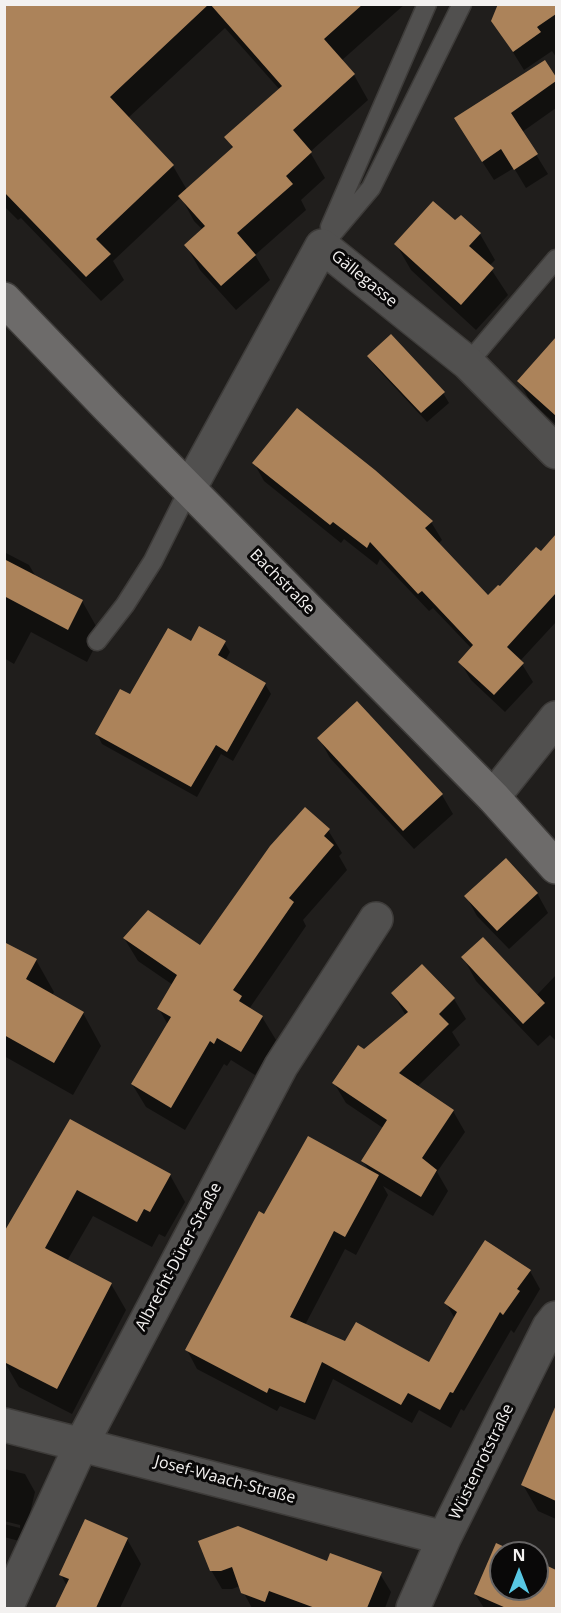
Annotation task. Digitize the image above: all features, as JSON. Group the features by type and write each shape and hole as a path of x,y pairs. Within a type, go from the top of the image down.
{"street":[{"name":"Gällegasse","path":"189,489 322,246 468,363 556,452"},
{"name":"Bachstraße","path":"4,299 493,797 556,867"},
{"path":"493,797 556,718"},
{"name":"Albrecht-Dürer-Straße","path":"6,1608 82,1443 281,1066 376,919"},
{"name":"Wüstenrotstraße","path":"413,1608 444,1538 549,1327 556,1318"},
{"name":"Josef-Waach-Straße","path":"4,1425 82,1443 444,1538"}],"lane":[{"path":"322,246 427,4"},
{"path":"322,246 371,188 462,4"},
{"path":"468,363 556,260"},
{"path":"96,641 125,605 153,561 189,489"}],"building":[{"path":"4,4 209,4 110,97 174,165 96,239 111,254 86,277 4,192"},
{"path":"210,4 363,4 324,39 355,74 293,130 312,152 286,176 293,184 237,233 256,255 221,286 184,245 205,226 178,196 233,147 224,137 282,86"},
{"path":"498,4 556,4 556,14 537,27 541,32 513,52 491,21"},
{"path":"545,60 556,77 556,81 511,113 538,154 514,170 501,149 482,162 454,118"},
{"path":"433,201 455,220 461,215 481,233 469,246 494,268 461,305 394,244"},
{"path":"391,334 445,392 421,413 367,356"},
{"path":"556,337 556,416 517,381"},
{"path":"297,408 375,470 433,521 425,528 488,595 498,585 500,586 536,547 541,551 556,534 556,593 507,647 524,663 494,695 458,662 473,645 422,591 418,594 370,542 367,548 333,522 330,525 252,463"},
{"path":"4,559 83,600 68,630 4,596"},
{"path":"199,626 226,641 218,655 266,683 227,752 216,745 191,787 95,734 120,689 130,694 168,628 191,641"},
{"path":"357,701 443,794 403,831 317,738"},
{"path":"305,807 330,829 324,836 334,845 289,898 294,902 233,990 242,996 239,1001 263,1016 241,1052 217,1038 214,1044 210,1041 171,1108 131,1084 171,1017 157,1009 177,975 123,938 148,910 200,945 270,846"},
{"path":"506,858 538,893 497,931 464,896"},
{"path":"483,937 545,1003 523,1024 461,957"},
{"path":"4,942 37,959 26,979 84,1012 54,1063 4,1035"},
{"path":"422,964 455,998 439,1014 449,1024 399,1073 454,1110 422,1158 437,1170 421,1197 361,1161 387,1120 332,1083 358,1045 364,1049 408,1012 391,993"},
{"path":"70,1119 171,1174 150,1212 144,1209 137,1222 77,1190 45,1248 112,1283 57,1389 4,1362 4,1232"},
{"path":"308,1136 379,1175 345,1237 334,1231 290,1317 345,1341 356,1322 429,1362 457,1312 444,1303 485,1240 531,1270 517,1289 520,1291 503,1315 500,1312 453,1393 450,1392 440,1410 408,1393 401,1405 322,1362 305,1403 269,1388 267,1393 185,1350 259,1211 264,1214"},
{"path":"556,1405 556,1501 521,1485"},
{"path":"85,1519 128,1538 96,1608 55,1608 69,1579 59,1575"},
{"path":"238,1526 327,1561 330,1553 382,1572 367,1608 315,1608 269,1591 265,1602 241,1593 232,1567 221,1571 210,1571 198,1541"},
{"path":"489,1559 489,1601 474,1594"},
{"path":"549,1567 556,1570 556,1608 506,1608 490,1601 549,1601"}]}
